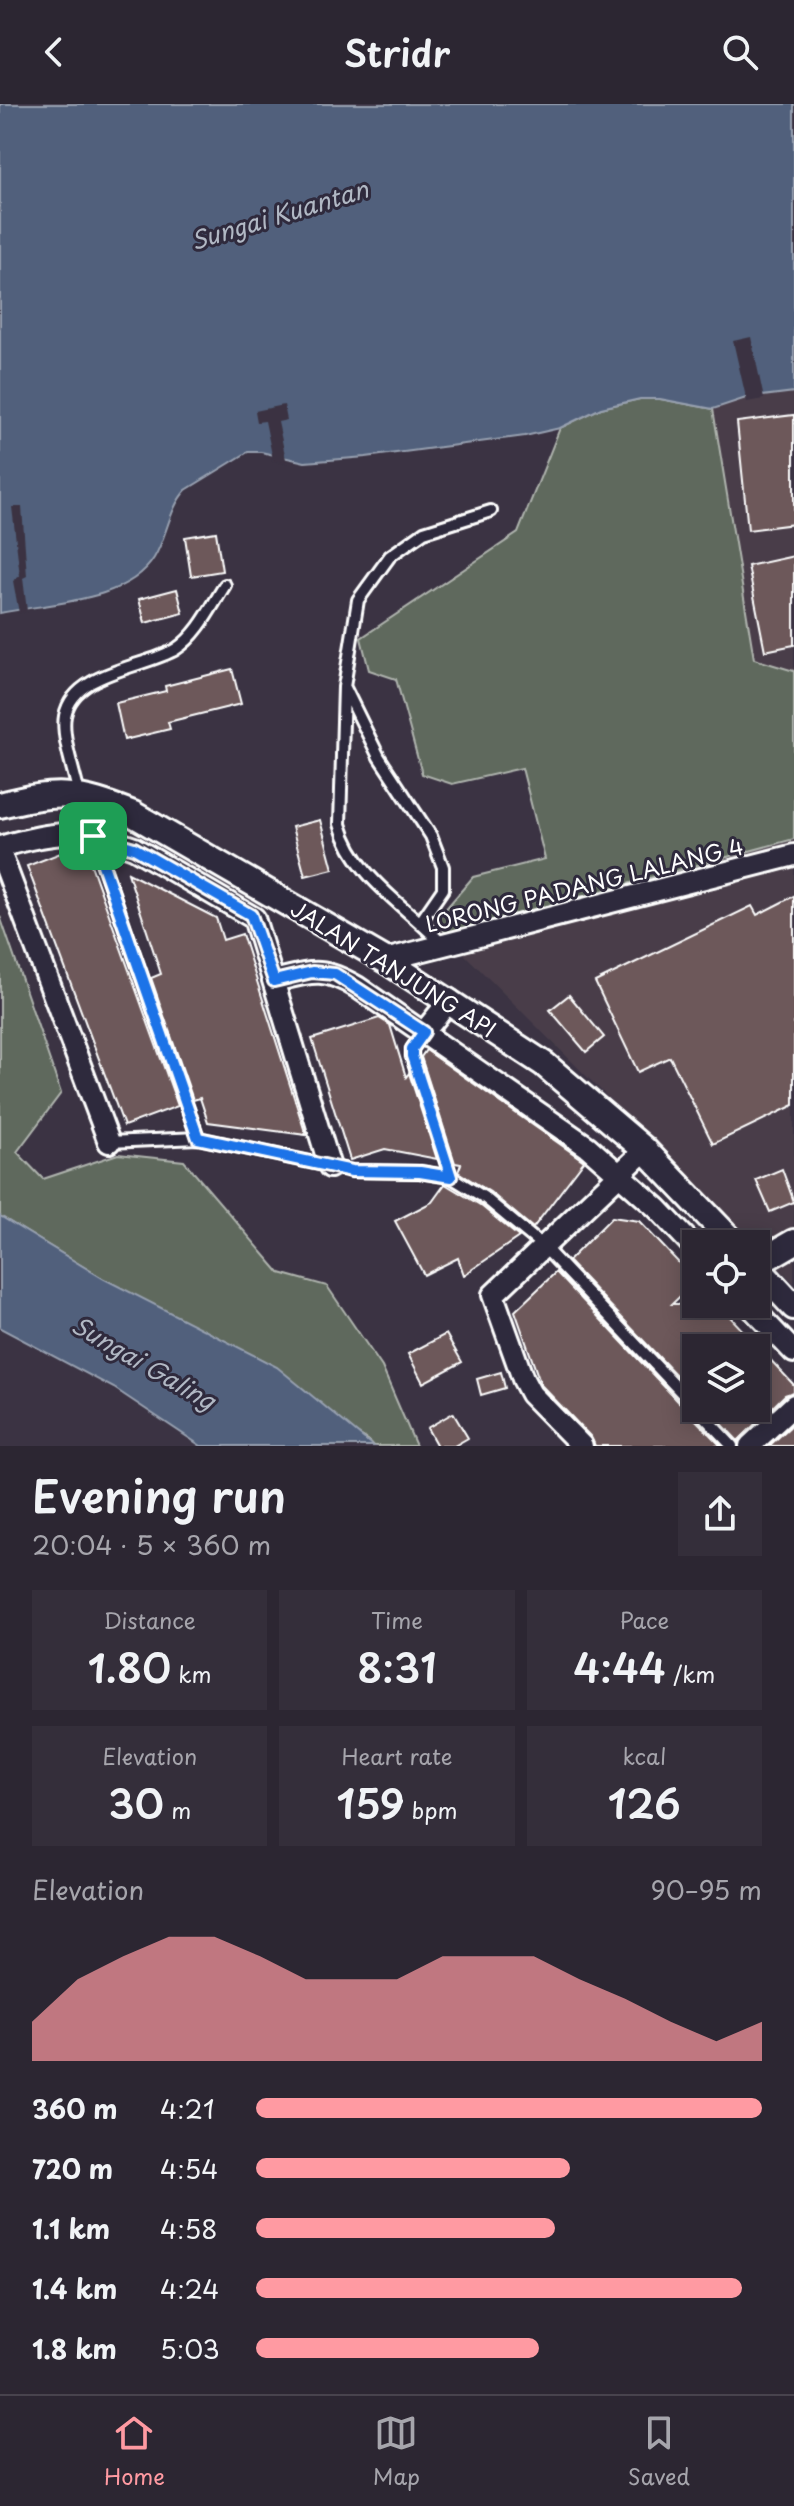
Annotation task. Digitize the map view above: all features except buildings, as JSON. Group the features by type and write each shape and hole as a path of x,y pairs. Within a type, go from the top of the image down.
{"street":[{"name":"JALAN TANJUNG API","path":"0,805 55,793 79,795 133,814 385,960 450,1000 569,1083 645,1150 722,1230"},
{"path":"109,1142 0,850 53,833 93,836 134,848 251,915 330,1167"},
{"name":"LORONG PADANG LALANG 4","path":"385,960 794,855"},
{"path":"274,981 312,972 335,974 588,1147 621,1174 682,1235"},
{"path":"424,1032 450,1000"},
{"path":"582,1446 531,1394 493,1295 645,1150"},
{"path":"770,1257 794,1242"},
{"path":"770,1280 794,1307"},
{"path":"761,1318 794,1352"},
{"path":"750,1446 794,1405"}],"lane":[{"path":"443,945 421,921 373,881 346,844 340,824 344,687 358,600 390,556 424,532 491,511"},
{"path":"79,795 64,721 67,708 100,678 161,657 179,647 193,634 225,585"},
{"path":"344,687 379,757 431,836 443,867 443,889 421,921"},
{"path":"93,836 198,1138"},
{"path":"424,1032 412,1049 412,1056 451,1177"},
{"path":"109,1142 198,1138 330,1167 420,1172 451,1177 485,1198 544,1247 682,1393"},
{"path":"709,1422 732,1446"}],"shaded area":[{"path":"794,392 794,671 752,659 713,409 746,398"},
{"path":"794,837 794,1283 770,1259 770,1230 741,1230 443,933 782,843"}],"green space":[{"path":"640,399 660,399 713,409 754,659 794,671 794,839 445,933 438,918 473,877 545,859 522,768 452,784 422,774 396,679 369,670 361,638 518,533 560,428 601,408"},
{"path":"0,916 61,1093 17,1152 43,1179 118,1154 184,1161 280,1273 327,1286 382,1367 416,1446 373,1446 368,1440 0,1216"}],"water":[{"name":"Sungai Kuantan","path":"0,104 794,104 794,392 746,398 713,409 660,399 640,399 601,408 560,428 525,436 366,457 305,462 248,452 186,490 176,505 154,558 142,573 125,584 85,598 0,613"},
{"name":"Sungai Galing","path":"0,1216 104,1279 277,1367 373,1446 201,1446 114,1388 0,1328"}],"pier":[{"path":"751,337 764,399 747,402 733,341"},
{"path":"284,405 287,420 278,422 287,464 273,460 265,421 257,422 255,411"},
{"path":"12,507 22,507 27,576 23,578 27,611 19,613 13,581 20,576"}],"route":[{"path":"93,836 134,848 251,915 274,981 312,972 335,974 424,1032 412,1049 412,1056 451,1177 420,1172 352,1171 198,1138 93,836"}]}
